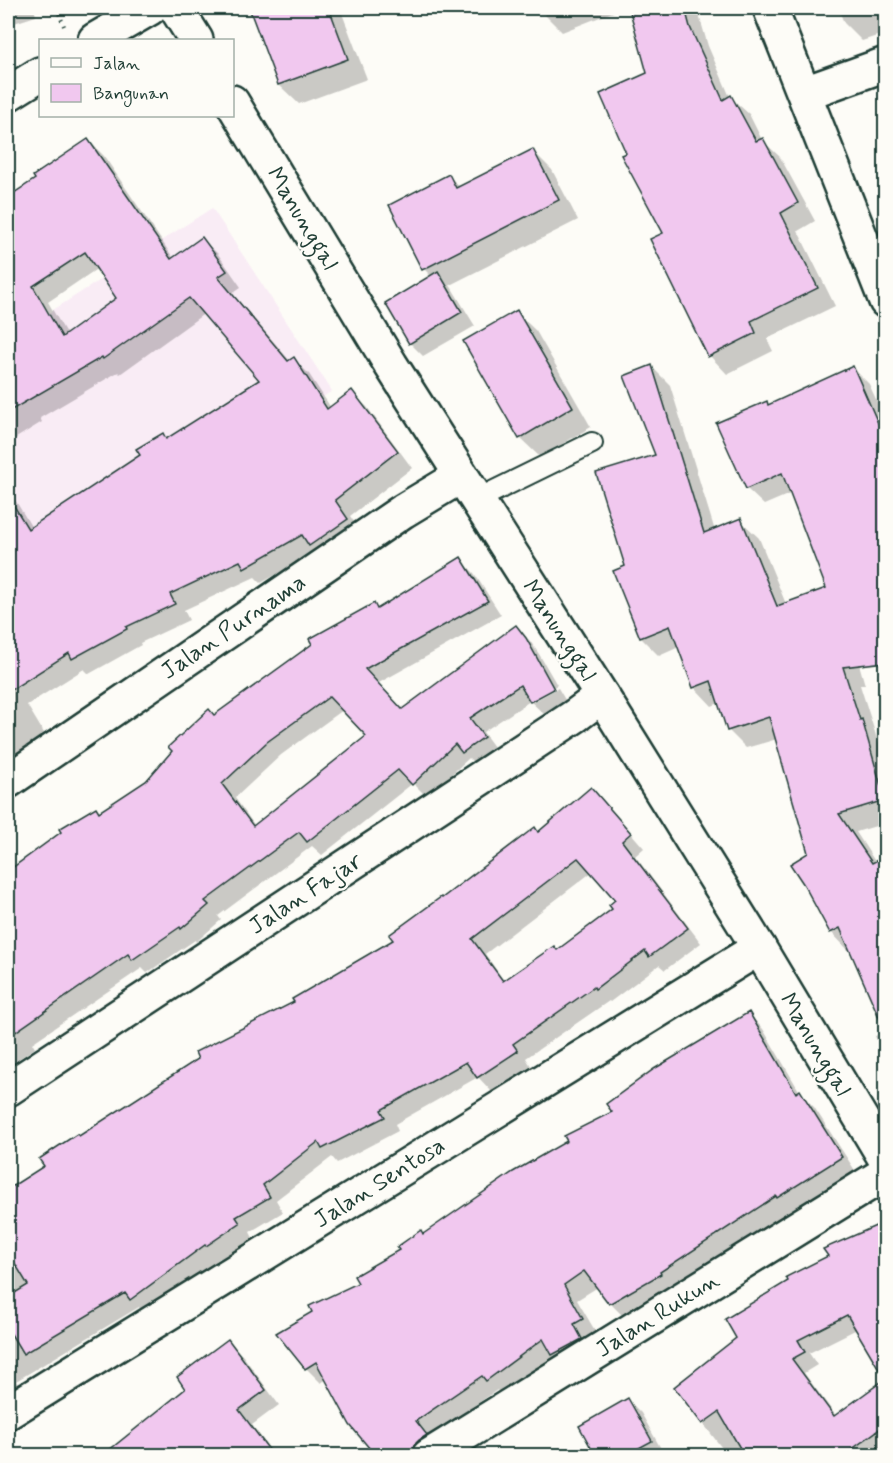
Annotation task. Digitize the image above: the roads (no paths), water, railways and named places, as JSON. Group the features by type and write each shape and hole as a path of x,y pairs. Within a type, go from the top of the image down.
{"street":[{"path":"80,35 150,8"},
{"path":"176,8 194,39"},
{"path":"770,8 885,301"},
{"path":"805,93 885,64"},
{"path":"8,94 39,75"},
{"name":"Manunggal","path":"234,105 391,365 602,696 885,1160"},
{"name":"Jalan Purnama","path":"8,780 402,511 469,488"},
{"name":"Jalan Fajar","path":"8,1089 565,723 602,696"},
{"name":"Jalan Sentosa","path":"8,1412 755,950"},
{"name":"Jalan Rukun","path":"429,1455 885,1173"}],"lane":[{"path":"469,488 592,443"}]}
